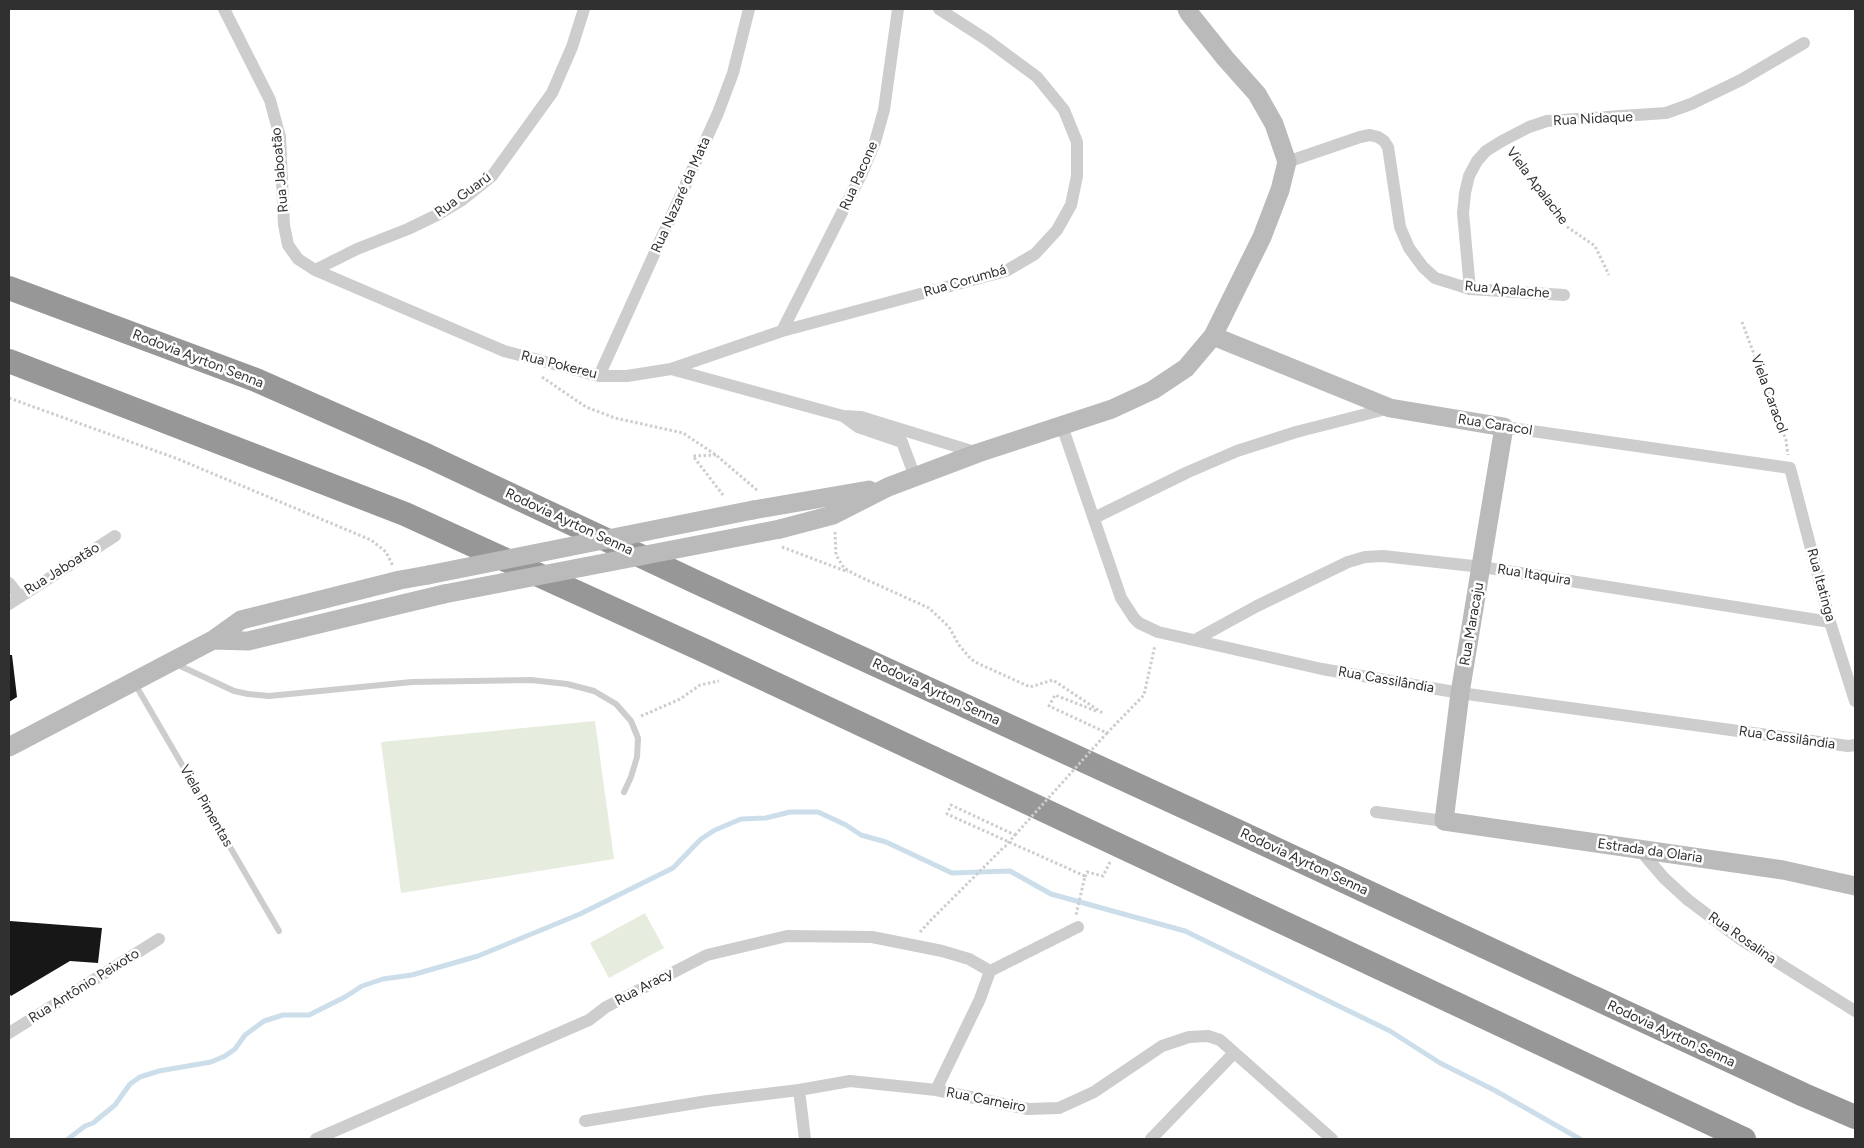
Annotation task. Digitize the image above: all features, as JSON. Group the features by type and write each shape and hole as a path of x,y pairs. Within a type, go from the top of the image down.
{"highway":[{"name":"Rodovia Ayrton Senna","path":"9,288 256,380 428,456 696,582 1855,1117"},
{"path":"9,361 405,514 712,654 1744,1139"}],"main road":[{"path":"213,640 248,640 444,594 777,537 833,514 915,476 1112,409 1153,390 1186,368 1213,336 1262,237 1280,190 1287,162 1274,124 1257,94 1225,58 1187,9"},
{"name":"Rua Caracol","path":"1213,336 1390,408 1504,427"},
{"name":"Rua Maracaju","path":"1444,821 1460,693 1504,427"},
{"path":"9,747 213,640 241,620 400,580 776,505 888,487"},
{"name":"Estrada da Olaria","path":"1444,821 1783,870 1855,886"}],"street":[{"name":"Rua Jaboatão","path":"224,9 270,100 280,137 284,225 288,246 298,260 315,270"},
{"name":"Rua Guarú","path":"315,270 357,249 408,229 437,215 462,200 492,176 552,93 572,47 584,9"},
{"name":"Rua Nazaré da Mata","path":"599,376 718,113 733,73 749,9"},
{"name":"Rua Pacone","path":"782,331 862,173 875,142 884,110 898,9"},
{"name":"Rua Corumbá","path":"671,369 782,331 1006,271 1035,254 1057,230 1071,205 1078,176 1077,142 1064,110 1036,77 988,40 940,9"},
{"name":"Rua Nidaque","path":"1470,289 1463,213 1465,193 1469,176 1477,161 1486,151 1502,140 1547,121 1666,113 1691,104 1741,80 1804,43"},
{"name":"Rua Apalache","path":"1287,162 1360,137 1370,135 1378,137 1388,147 1400,227 1409,248 1423,267 1435,278 1470,289 1564,295"},
{"name":"Rua Pokereu","path":"315,270 504,352 599,376 627,376 671,369 843,416 861,417 978,453"},
{"path":"1094,518 1188,472 1237,451 1296,432 1390,408"},
{"name":"Rua Pokereu","path":"843,416 858,428 902,442 915,476"},
{"name":"Rua Cassilândia","path":"1062,426 1121,598 1139,623 1158,632 1322,669 1460,693 1852,745"},
{"name":"Rua Caracol","path":"1504,427 1790,468"},
{"name":"Rua Itatinga","path":"1790,468 1830,622 1855,702"},
{"name":"Rua Jaboatão","path":"9,604 116,536"},
{"name":"Rua Itaquira","path":"1195,640 1257,606 1348,562 1365,557 1383,556 1482,567 1830,622"},
{"path":"9,583 20,596"},
{"path":"1376,812 1444,821"},
{"name":"Rua Rosalina","path":"1640,850 1664,878 1688,900 1732,933 1855,1011"},
{"path":"936,1090 980,999 990,971 1078,928"},
{"name":"Rua Aracy","path":"316,1139 589,1020 606,1007 706,955 787,936 830,935 872,937 942,951 969,959 990,971"},
{"name":"Rua Antônio Peixoto","path":"9,1033 159,939"},
{"name":"Rua Carneiro","path":"585,1121 850,1081 936,1090 1028,1109 1059,1108 1094,1092 1162,1046 1189,1037 1208,1036 1220,1040 1332,1139"},
{"path":"1150,1139 1234,1053"},
{"path":"799,1090 805,1139"}],"lane":[{"path":"170,661 234,691 269,696 412,682 531,680 567,684 594,691 616,704 631,721 638,738 637,758 624,792"},
{"name":"Viela Pimentas","path":"134,680 279,931"}],"path":[{"name":"Viela Apalache","path":"1502,140 1563,224 1595,246 1609,275"},
{"name":"Viela Caracol","path":"1742,322 1786,440 1790,468"},
{"path":"537,374 586,407 615,418 683,433 716,455 776,505"},
{"path":"9,398 178,459 371,540 386,552 400,580"},
{"path":"716,455 693,456 723,495"},
{"path":"833,514 836,555 844,568 856,575"},
{"path":"777,537 929,608 949,627 959,645 975,662 1030,687 1053,680 1104,714 1055,695 1050,706 1107,733"},
{"path":"932,919 1009,842 1107,733 1144,695 1158,632"},
{"path":"631,721 680,699 700,685 719,681"},
{"path":"1015,835 951,805 947,814 1085,877"},
{"path":"1075,914 1087,872 1103,876 1110,862"}],"shaded area":[{"path":"595,721 614,859 401,893 381,742"},
{"path":"645,913 664,948 609,978 590,943"}],"building":[{"path":"9,655 12,655 17,697 9,702"},
{"path":"10,921 102,928 98,963 70,961 11,996 9,993"}],"waterway":[{"path":"68,1139 85,1126 93,1123 115,1105 130,1084 140,1077 159,1071 211,1062 225,1056 235,1049 245,1035 264,1021 283,1015 309,1015 362,986 383,979 412,975 478,956 580,914 673,868 701,839 715,830 741,819 766,818 790,812 818,812 846,825 861,835 886,842 952,873 1010,871 1051,894 1185,931 1390,1031 1440,1063 1494,1090 1580,1139"}]}
